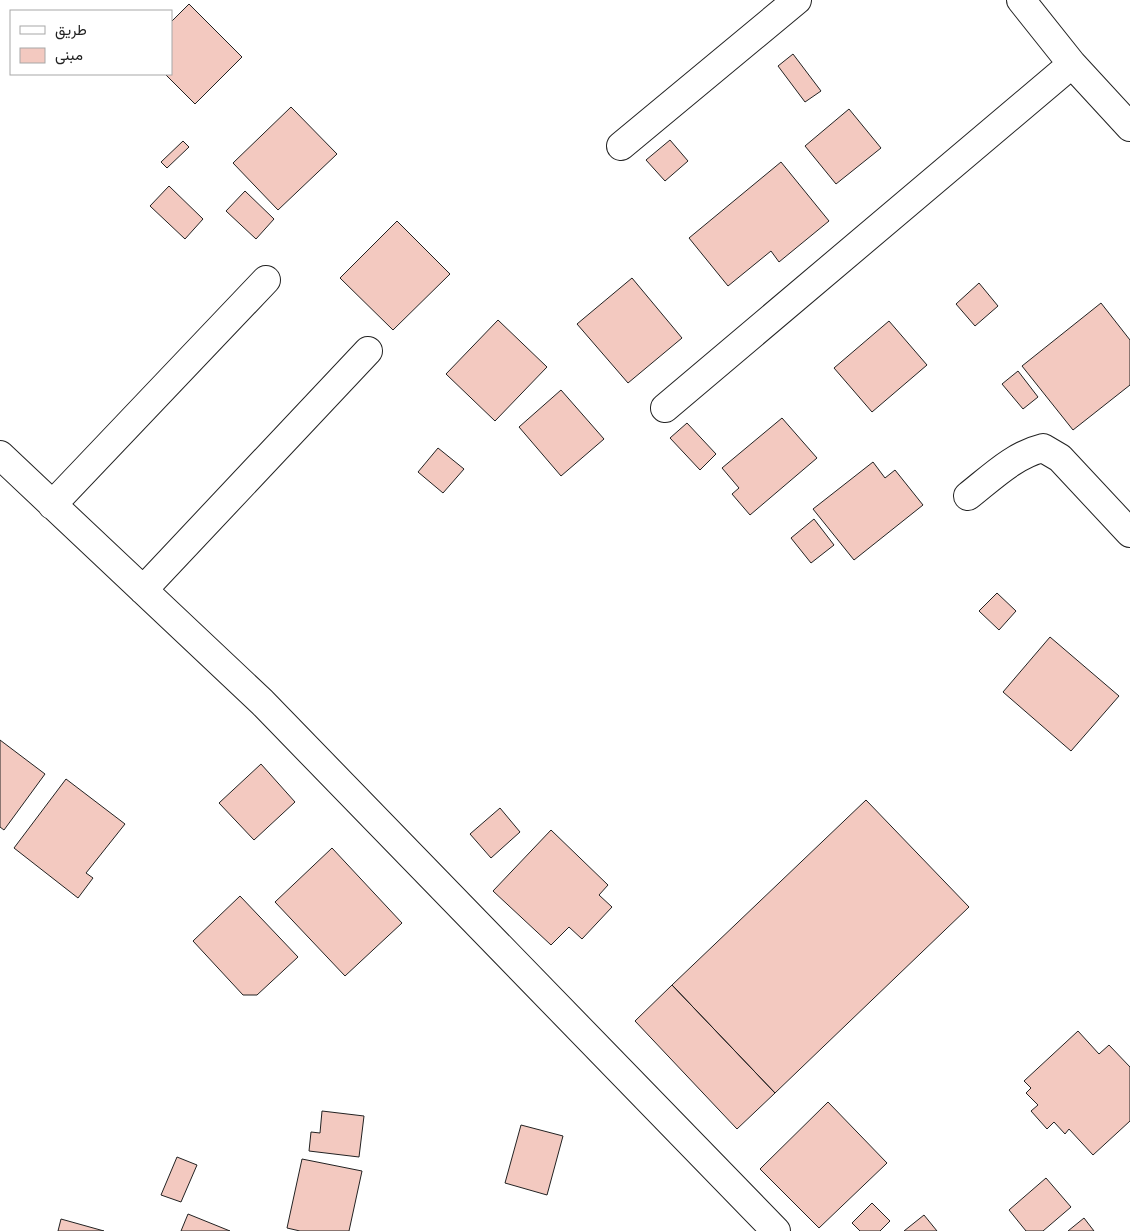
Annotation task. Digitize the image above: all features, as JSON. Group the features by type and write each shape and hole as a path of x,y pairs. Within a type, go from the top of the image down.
{"street":[{"path":"1021,0 1072,64 1130,126"},
{"path":"621,146 792,1"},
{"path":"665,408 1072,64"},
{"path":"52,504 266,280"},
{"path":"143,590 368,351"},
{"path":"968,496 1011,462 1029,451 1043,448 1060,458 1130,533"},
{"path":"0,455 262,702 776,1231"}],"building":[{"path":"189,4 242,57 195,104 166,75 172,75 172,21"},
{"path":"793,54 821,91 805,102 778,66"},
{"path":"291,107 337,154 278,210 233,163"},
{"path":"849,109 881,148 836,184 805,146"},
{"path":"670,140 688,161 665,181 646,160"},
{"path":"183,141 189,147 167,168 161,162"},
{"path":"781,162 829,221 779,262 771,251 728,286 689,238"},
{"path":"169,186 203,219 185,239 150,206"},
{"path":"245,191 274,219 256,239 226,211"},
{"path":"397,221 450,274 393,330 340,278"},
{"path":"632,278 682,338 628,383 577,324"},
{"path":"979,283 998,306 975,326 956,304"},
{"path":"1101,303 1130,340 1130,385 1073,430 1022,366"},
{"path":"498,320 547,367 495,421 446,374"},
{"path":"889,321 927,365 872,412 834,368"},
{"path":"1018,371 1038,397 1023,409 1002,384"},
{"path":"561,390 604,439 561,476 519,427"},
{"path":"782,418 817,458 750,515 732,494 739,488 722,468"},
{"path":"687,423 716,454 700,470 670,438"},
{"path":"438,448 464,469 443,493 418,472"},
{"path":"873,462 885,478 895,470 923,505 854,560 813,509"},
{"path":"814,519 834,545 811,563 791,538"},
{"path":"997,593 1016,611 999,630 979,611"},
{"path":"1050,637 1119,696 1071,751 1003,692"},
{"path":"0,740 45,774 4,830 0,827"},
{"path":"261,764 295,802 254,840 219,803"},
{"path":"66,779 125,824 86,873 93,878 78,898 14,848"},
{"path":"866,800 969,907 775,1093 672,985"},
{"path":"500,808 520,832 491,858 470,834"},
{"path":"551,830 608,885 599,895 612,907 582,939 569,927 551,945 493,891"},
{"path":"332,848 402,923 345,976 275,902"},
{"path":"240,896 298,957 257,995 243,995 193,941"},
{"path":"672,985 775,1093 737,1129 635,1021"},
{"path":"1078,1031 1099,1054 1109,1045 1130,1067 1130,1121 1093,1155 1069,1129 1065,1134 1054,1122 1047,1129 1031,1111 1038,1105 1026,1093 1031,1088 1024,1081"},
{"path":"828,1102 887,1163 819,1228 760,1169"},
{"path":"322,1111 364,1116 359,1157 309,1151 311,1132 320,1133"},
{"path":"521,1125 563,1136 547,1195 505,1183"},
{"path":"177,1157 197,1165 181,1202 161,1195"},
{"path":"302,1159 362,1171 349,1231 300,1231 287,1228"},
{"path":"1046,1178 1071,1207 1043,1231 1026,1231 1009,1210"},
{"path":"872,1203 890,1221 880,1231 860,1231 852,1223"},
{"path":"188,1214 230,1231 181,1231"},
{"path":"924,1215 937,1231 904,1231"},
{"path":"1084,1218 1094,1231 1068,1231"},
{"path":"61,1219 104,1231 58,1231"}]}
